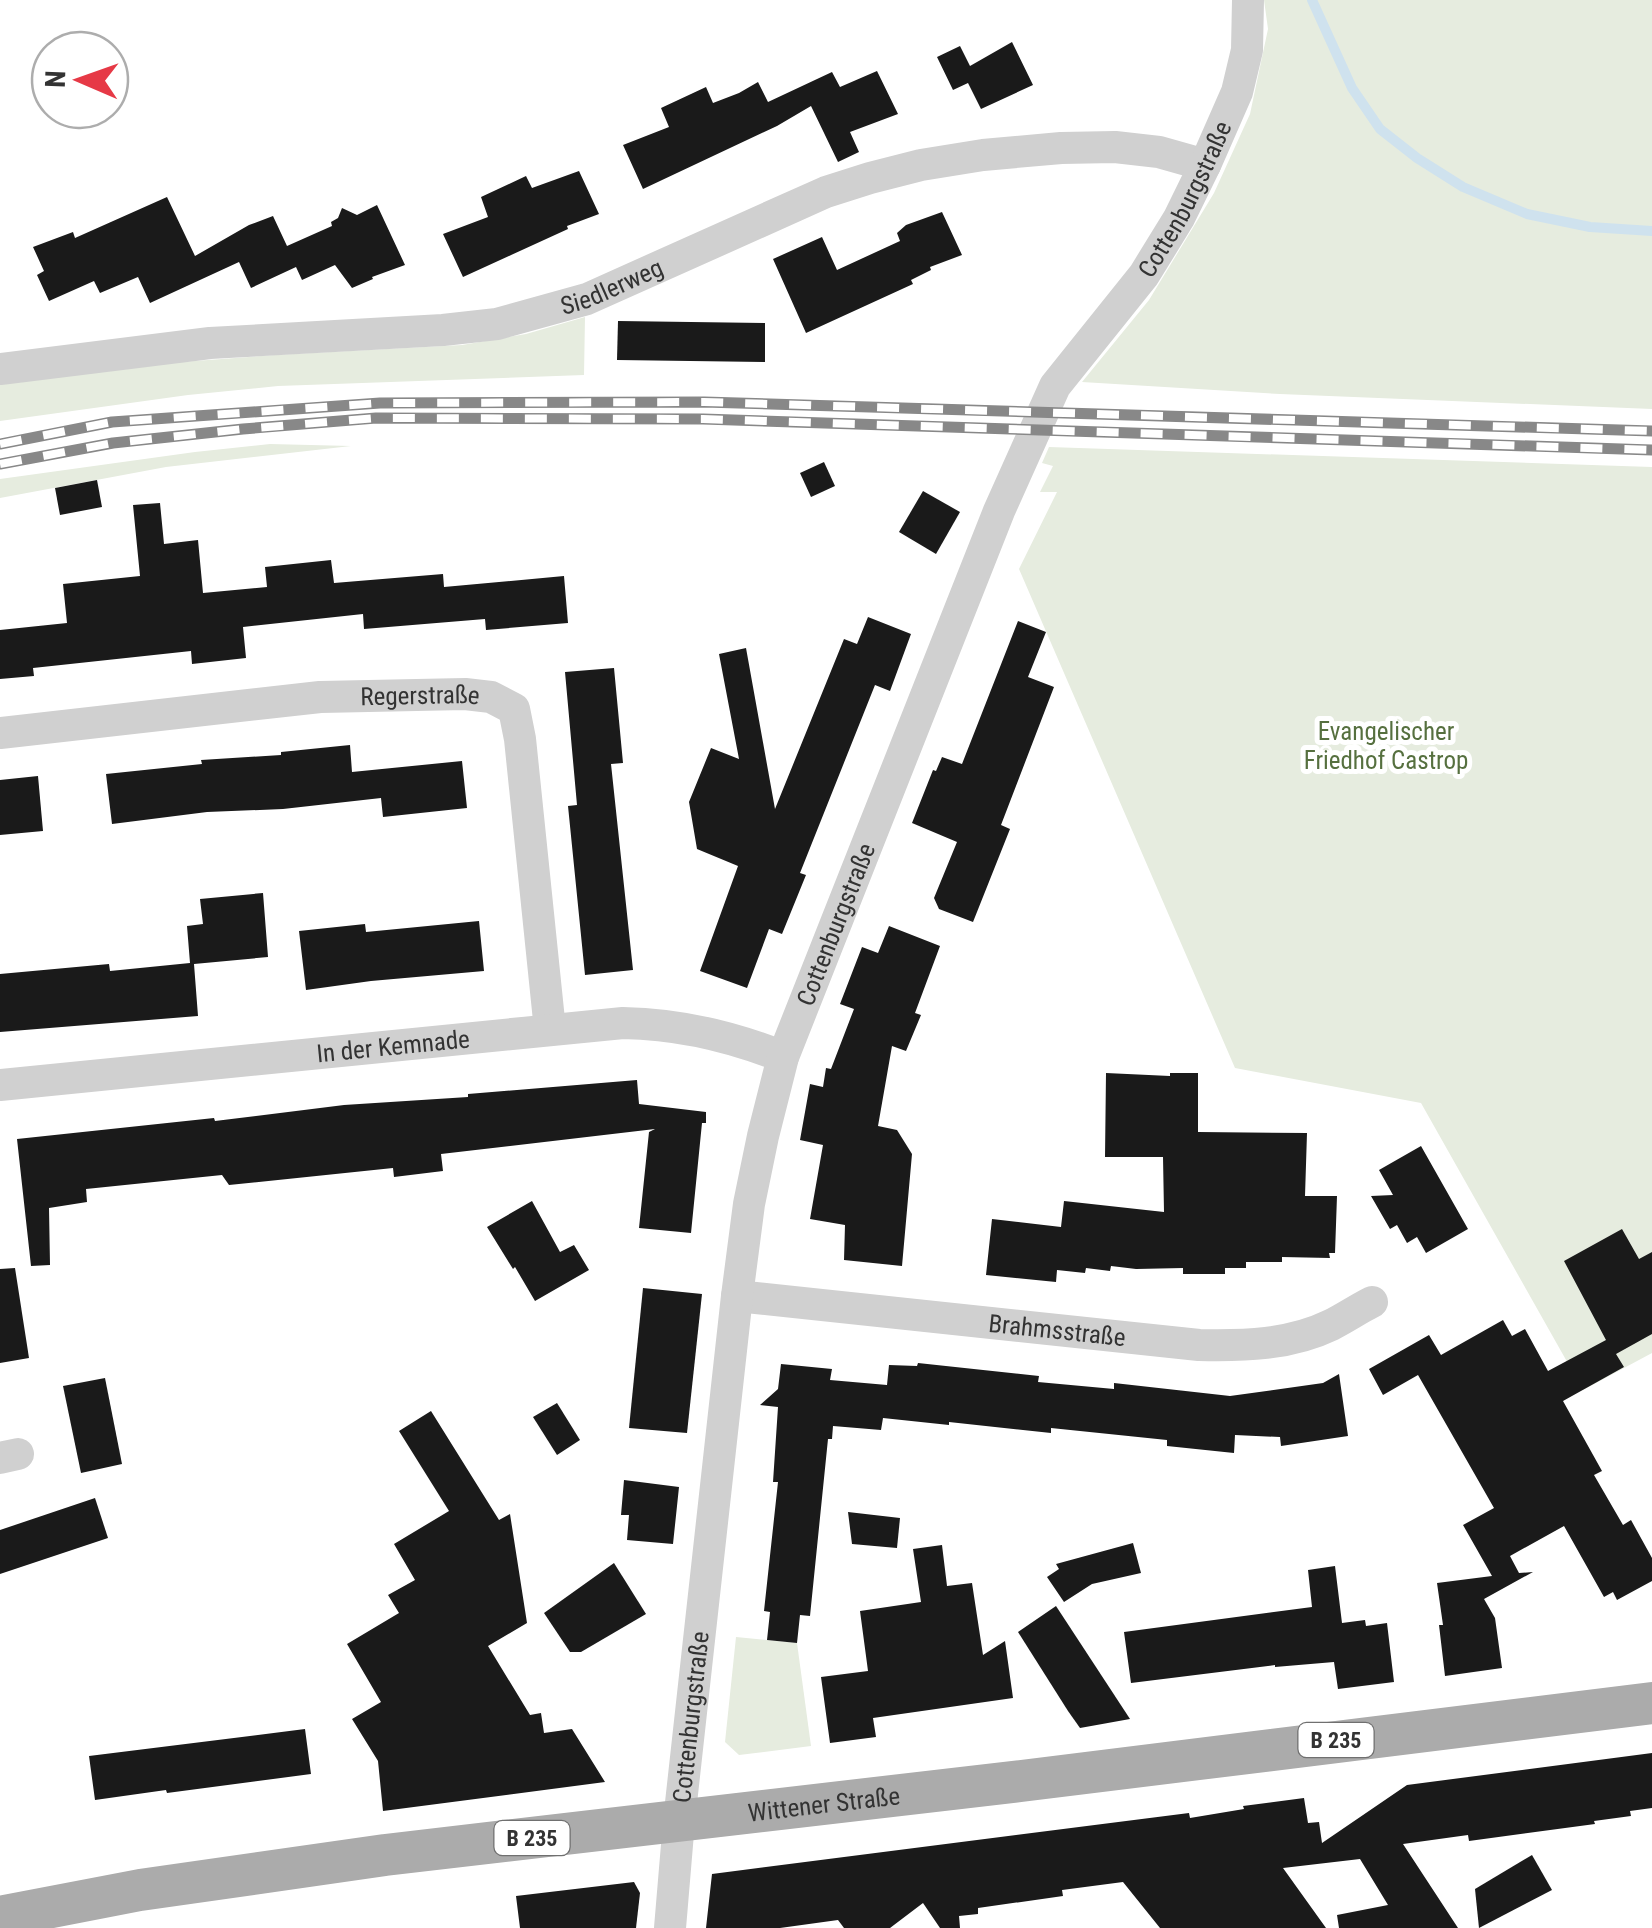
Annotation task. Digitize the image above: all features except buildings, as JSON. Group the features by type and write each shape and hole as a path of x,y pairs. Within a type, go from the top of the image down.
{"main road":[{"name":"Wittener Straße","path":"0,1918 140,1890 366,1857 1652,1702"}],"street":[{"name":"Cottenburgstraße","path":"670,1928 736,1296 752,1187 783,1057 999,512 1055,386 1144,275 1206,165 1237,92 1247,50 1248,0"},
{"name":"Siedlerweg","path":"0,369 210,343 497,324 587,300 826,192 921,165 983,155 1115,147 1159,152 1206,165"},
{"name":"Regerstraße","path":"0,733 320,697 464,694 491,697 514,709 550,1030"},
{"name":"In der Kemnade","path":"0,1084 623,1023 659,1024 747,1042 783,1057"},
{"name":"Brahmsstraße","path":"736,1296 1233,1346 1288,1340 1328,1327 1372,1302"}],"green space":[{"path":"1264,0 1652,0 1652,409 1082,382 1149,300 1214,193 1250,114 1268,29"},
{"path":"585,317 584,375 278,386 0,421 0,384 126,366 462,345 526,334"},
{"path":"270,444 351,446 166,467 0,498 0,479"},
{"name":"Evangelischer Friedhof Castrop","path":"1049,447 1652,467 1652,1353 1583,1390 1421,1103 1235,1068 1019,569 1057,492 1040,492 1053,466 1042,463"},
{"path":"736,1637 797,1643 811,1746 739,1755 725,1742"}],"waterway":[{"path":"1312,0 1352,88 1380,129 1417,158 1463,187 1527,214 1590,227 1652,231"}],"railway":[{"path":"0,444 112,422 380,403 704,402 1652,431"},
{"path":"0,464 113,443 376,418 703,419 1652,450"}]}
